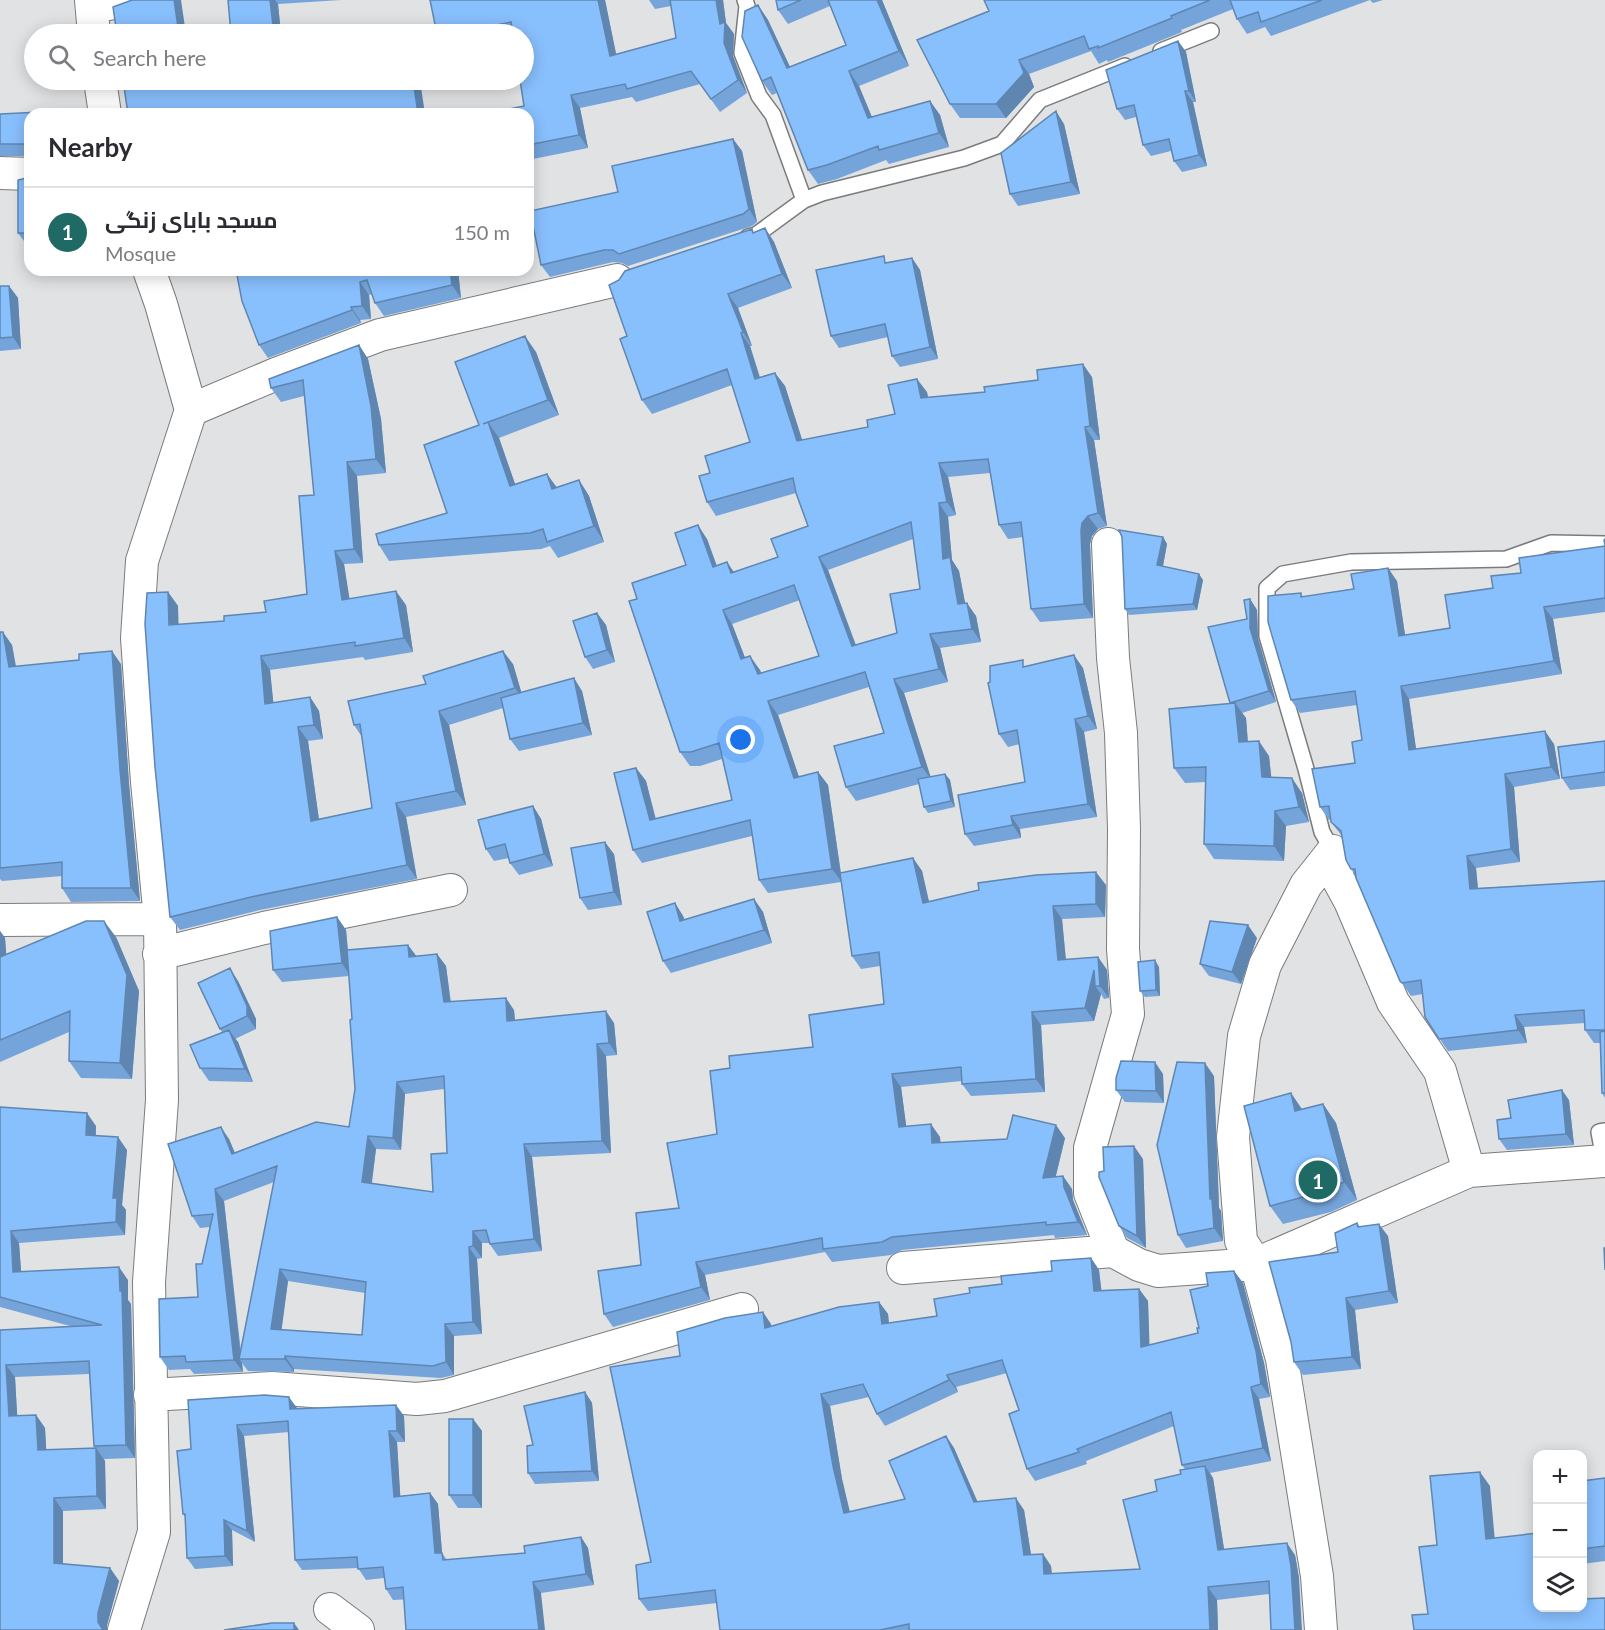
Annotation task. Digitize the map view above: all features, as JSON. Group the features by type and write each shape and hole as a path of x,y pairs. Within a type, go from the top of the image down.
{"street":[{"path":"92,14 129,0"},
{"path":"101,90 104,108"},
{"path":"0,173 24,174"},
{"path":"124,1630 154,1532 149,1282 162,1100 160,920 137,638 140,583 142,561 191,410 150,276"},
{"path":"191,410 276,374 380,335 622,279"},
{"path":"1108,544 1113,658 1121,733 1124,829 1123,949 1128,1014 1090,1148 1090,1193 1113,1251"},
{"path":"1333,851 1338,879 1350,901 1392,1002 1440,1071 1469,1171"},
{"path":"1321,1630 1317,1576 1282,1359 1256,1264 1241,1241 1233,1137 1244,1036 1265,965 1306,885 1333,851"},
{"path":"159,954 264,928 451,890"},
{"path":"0,920 160,920"},
{"path":"903,1268 1113,1251 1139,1265 1158,1271 1256,1264 1469,1171 1604,1161"},
{"path":"150,1395 272,1388 417,1399 445,1396 742,1309"},
{"path":"330,1609 358,1630"}],"lane":[{"path":"745,0 747,6 742,53 759,96 772,115 804,200"},
{"path":"734,242 756,235 804,200 822,193 964,158 1002,144 1040,100 1212,31"},
{"path":"1333,851 1322,832 1267,636 1267,588 1283,573 1351,562 1506,559 1551,543 1605,544"},
{"path":"1605,1131 1599,1132 1605,1166"}],"building":[{"path":"132,0 174,0 178,24 116,24 113,7"},
{"path":"228,0 270,0 273,24 230,24"},
{"path":"430,0 598,0 610,56 676,38 670,0 716,0 720,24 725,22 724,43 738,80 711,99 691,71 627,89 625,84 571,95 579,135 534,144 534,108 514,108 524,106 522,90 534,90 534,24 511,24 511,22 435,24"},
{"path":"776,0 801,0 778,10"},
{"path":"828,0 877,0 899,51 849,71 868,118 930,101 939,133 879,150 878,146 808,170 771,77 762,81 742,37 745,11 758,5 787,68 846,45"},
{"path":"984,0 1210,0 1098,48 1098,46 1089,49 1084,36 1019,60 1024,73 996,104 950,104 917,40 989,11"},
{"path":"1230,0 1322,0 1261,22 1258,12 1237,19"},
{"path":"1178,41 1189,91 1185,91 1199,155 1174,161 1169,139 1143,145 1134,105 1117,109 1106,70"},
{"path":"124,90 414,90 417,108 127,108"},
{"path":"1056,111 1071,182 1010,194 1001,153"},
{"path":"24,113 24,144 0,144 0,114"},
{"path":"733,139 749,209 743,214 619,254 613,250 604,250 541,265 534,231 534,210 618,192 612,166"},
{"path":"24,178 24,233 18,233 18,180"},
{"path":"765,228 782,274 728,294 743,332 741,333 755,379 775,373 797,441 868,427 867,420 895,414 888,385 917,379 921,398 985,392 984,387 1038,380 1037,370 1083,364 1090,426 1085,427 1098,513 1088,516 1082,523 1084,604 1031,609 1021,522 999,525 988,459 939,463 947,502 939,503 943,559 950,557 958,604 967,603 972,629 930,634 939,669 894,679 922,767 846,787 834,746 884,733 865,672 768,701 794,778 818,772 832,869 759,880 750,820 633,850 614,773 636,768 650,820 732,800 719,743 691,752 680,752 629,601 637,599 632,583 686,565 675,533 698,525 713,567 727,562 731,573 778,557 771,539 808,526 793,478 707,502 699,476 710,473 705,456 750,442 727,369 642,400 620,339 627,336 609,285 619,280 625,271 752,229 753,233","holes":["911,522 920,589 890,594 897,633 852,646 819,557","794,585 819,656 758,674 750,656 741,659 723,610"]},
{"path":"884,256 885,263 912,258 930,347 892,356 885,324 831,336 816,270"},
{"path":"237,276 451,276 452,285 375,303 367,280 360,282 362,306 351,307 352,310 259,345 242,301"},
{"path":"0,286 9,286 13,337 0,338"},
{"path":"525,336 548,400 488,422 510,486 547,474 552,489 579,480 594,526 547,542 543,529 530,533 379,545 376,534 447,513 424,445 479,425 455,362"},
{"path":"359,345 371,406 376,459 347,462 354,549 335,551 342,600 396,591 404,638 355,646 355,642 261,656 265,704 310,697 314,725 298,727 311,821 372,808 360,724 354,725 348,701 426,684 423,676 503,651 515,688 439,711 456,791 396,803 407,865 251,897 170,917 155,767 145,624 147,593 168,592 169,625 224,621 224,616 266,612 264,601 307,594 299,496 314,495 303,380 271,388 269,379"},
{"path":"1119,530 1163,537 1157,565 1199,574 1193,604 1125,609 1122,537"},
{"path":"1605,546 1605,598 1544,607 1554,661 1401,686 1409,750 1545,731 1551,767 1505,774 1511,849 1467,856 1470,889 1605,881 1605,1030 1585,1030 1584,1010 1515,1015 1518,1030 1439,1039 1425,1017 1421,980 1402,983 1400,981 1356,878 1355,869 1351,869 1346,860 1341,831 1331,822 1329,806 1320,807 1312,769 1355,763 1352,742 1362,740 1355,691 1291,700 1268,622 1268,596 1301,593 1301,597 1354,589 1351,574 1388,568 1399,636 1450,628 1445,595 1493,588 1491,576 1521,573 1519,558"},
{"path":"1250,599 1250,628 1269,691 1230,703 1208,627 1247,619 1244,600"},
{"path":"597,613 607,650 585,657 573,621"},
{"path":"0,632 3,632 9,667 79,660 79,654 112,651 131,888 62,888 62,862 0,868"},
{"path":"1074,655 1088,716 1075,719 1088,804 1011,816 1013,825 965,834 958,795 1025,782 1017,730 999,734 988,683 990,682 990,666 1023,660 1023,667"},
{"path":"574,678 583,723 510,739 501,698"},
{"path":"1235,703 1239,742 1259,741 1262,777 1292,778 1299,807 1275,811 1274,846 1204,844 1206,767 1174,768 1169,709"},
{"path":"1605,741 1605,772 1562,778 1558,747"},
{"path":"945,774 951,801 924,807 918,779"},
{"path":"533,806 544,854 510,863 505,844 486,849 478,820"},
{"path":"605,842 614,892 580,898 571,848"},
{"path":"913,858 923,903 979,890 978,883 1036,875 1096,872 1096,904 1053,906 1058,960 1098,957 1100,986 1095,986 1094,970 1085,1008 1032,1012 1036,1079 962,1084 961,1067 892,1074 899,1127 931,1124 932,1143 1007,1139 1013,1115 1056,1125 1043,1178 1063,1176 1064,1187 1078,1222 1046,1225 1046,1222 892,1237 882,1242 823,1249 822,1238 696,1262 701,1287 604,1314 598,1271 641,1265 636,1213 679,1208 667,1143 717,1134 710,1071 730,1068 729,1056 813,1047 809,1015 884,1004 879,952 852,956 840,873"},
{"path":"754,899 764,930 663,961 647,912 675,903 680,921"},
{"path":"337,917 342,963 273,970 270,931"},
{"path":"86,921 104,921 127,975 120,1063 69,1061 70,1011 0,1040 0,957"},
{"path":"1210,921 1248,925 1232,972 1200,964"},
{"path":"408,945 409,957 437,954 444,1002 506,998 507,1021 606,1011 609,1043 597,1044 602,1141 524,1144 534,1239 490,1244 486,1230 473,1231 473,1246 469,1247 473,1322 445,1324 446,1362 433,1366 285,1356 285,1359 239,1359 277,1166 215,1189 234,1360 186,1362 185,1356 160,1357 159,1299 198,1297 196,1264 202,1264 213,1214 192,1216 168,1144 221,1127 232,1154 316,1122 349,1127 355,1089 347,950","holes":["444,1076 447,1153 431,1154 433,1192 362,1182 368,1136 393,1138 397,1082","280,1269 366,1282 362,1335 271,1329"]},
{"path":"1155,960 1156,990 1140,991 1138,962"},
{"path":"230,968 247,1006 247,1016 220,1029 198,983"},
{"path":"229,1030 245,1069 200,1068 190,1045"},
{"path":"1605,1031 1605,1093 1602,1093 1600,1032"},
{"path":"1121,1061 1155,1062 1156,1091 1116,1090 1116,1078"},
{"path":"1177,1062 1205,1063 1210,1199 1212,1199 1214,1228 1178,1235 1157,1145"},
{"path":"1562,1090 1566,1134 1499,1139 1497,1120 1511,1118 1508,1100"},
{"path":"1291,1093 1295,1111 1323,1104 1344,1182 1318,1193 1270,1206 1244,1106"},
{"path":"0,1107 87,1113 86,1135 118,1137 113,1198 117,1198 116,1222 11,1231 13,1272 119,1267 120,1291 122,1291 126,1445 94,1446 89,1361 6,1365 9,1416 36,1415 38,1450 96,1448 97,1496 54,1498 54,1563 110,1568 98,1613 98,1622 103,1630 0,1630 0,1330 102,1325 0,1297"},
{"path":"1134,1146 1137,1236 1119,1226 1099,1177 1099,1172 1104,1171 1103,1147"},
{"path":"1357,1223 1358,1227 1379,1224 1389,1291 1346,1298 1352,1357 1294,1362 1291,1342 1269,1262 1338,1252 1335,1233"},
{"path":"1091,1258 1094,1291 1139,1289 1141,1347 1198,1333 1197,1328 1199,1328 1190,1290 1208,1286 1206,1273 1234,1271 1256,1351 1261,1384 1251,1387 1263,1448 1182,1465 1171,1412 1077,1449 1079,1452 1027,1469 1009,1414 1019,1410 1002,1360 947,1375 949,1380 877,1414 863,1384 821,1394 833,1466 844,1513 905,1499 889,1461 946,1436 974,1502 1016,1498 1024,1555 1043,1554 1044,1574 1140,1569 1123,1500 1157,1491 1155,1480 1181,1474 1180,1470 1205,1466 1218,1550 1287,1543 1291,1566 1295,1630 1271,1630 1269,1581 1208,1587 1210,1630 909,1630 909,1624 880,1630 720,1630 715,1590 639,1599 636,1565 651,1562 610,1367 680,1356 677,1332 725,1318 763,1312 765,1328 839,1307 879,1302 882,1324 937,1316 934,1299 970,1293 969,1288 1002,1284 1001,1276 1052,1271 1051,1261"},
{"path":"585,1392 592,1471 528,1473 527,1446 533,1445 524,1406"},
{"path":"264,1395 289,1397 290,1409 396,1405 397,1431 389,1431 394,1497 430,1493 435,1553 442,1553 443,1560 525,1553 524,1546 581,1537 586,1574 533,1582 539,1630 406,1630 403,1587 386,1589 383,1567 358,1569 357,1557 295,1560 288,1421 237,1425 247,1531 224,1520 225,1556 187,1558 185,1514 183,1514 177,1451 191,1449 188,1400"},
{"path":"449,1419 473,1419 473,1495 449,1495"},
{"path":"1480,1472 1486,1539 1533,1534 1533,1612 1587,1612 1587,1599 1605,1598 1605,1630 1414,1630 1412,1615 1428,1614 1419,1547 1437,1545 1430,1476"},
{"path":"1605,1478 1605,1546 1587,1548 1587,1480"},
{"path":"272,1623 294,1623 294,1630 224,1630"}],"place":[{"name":"مسجد بابای زنگی","path":"1318,1180"}]}
